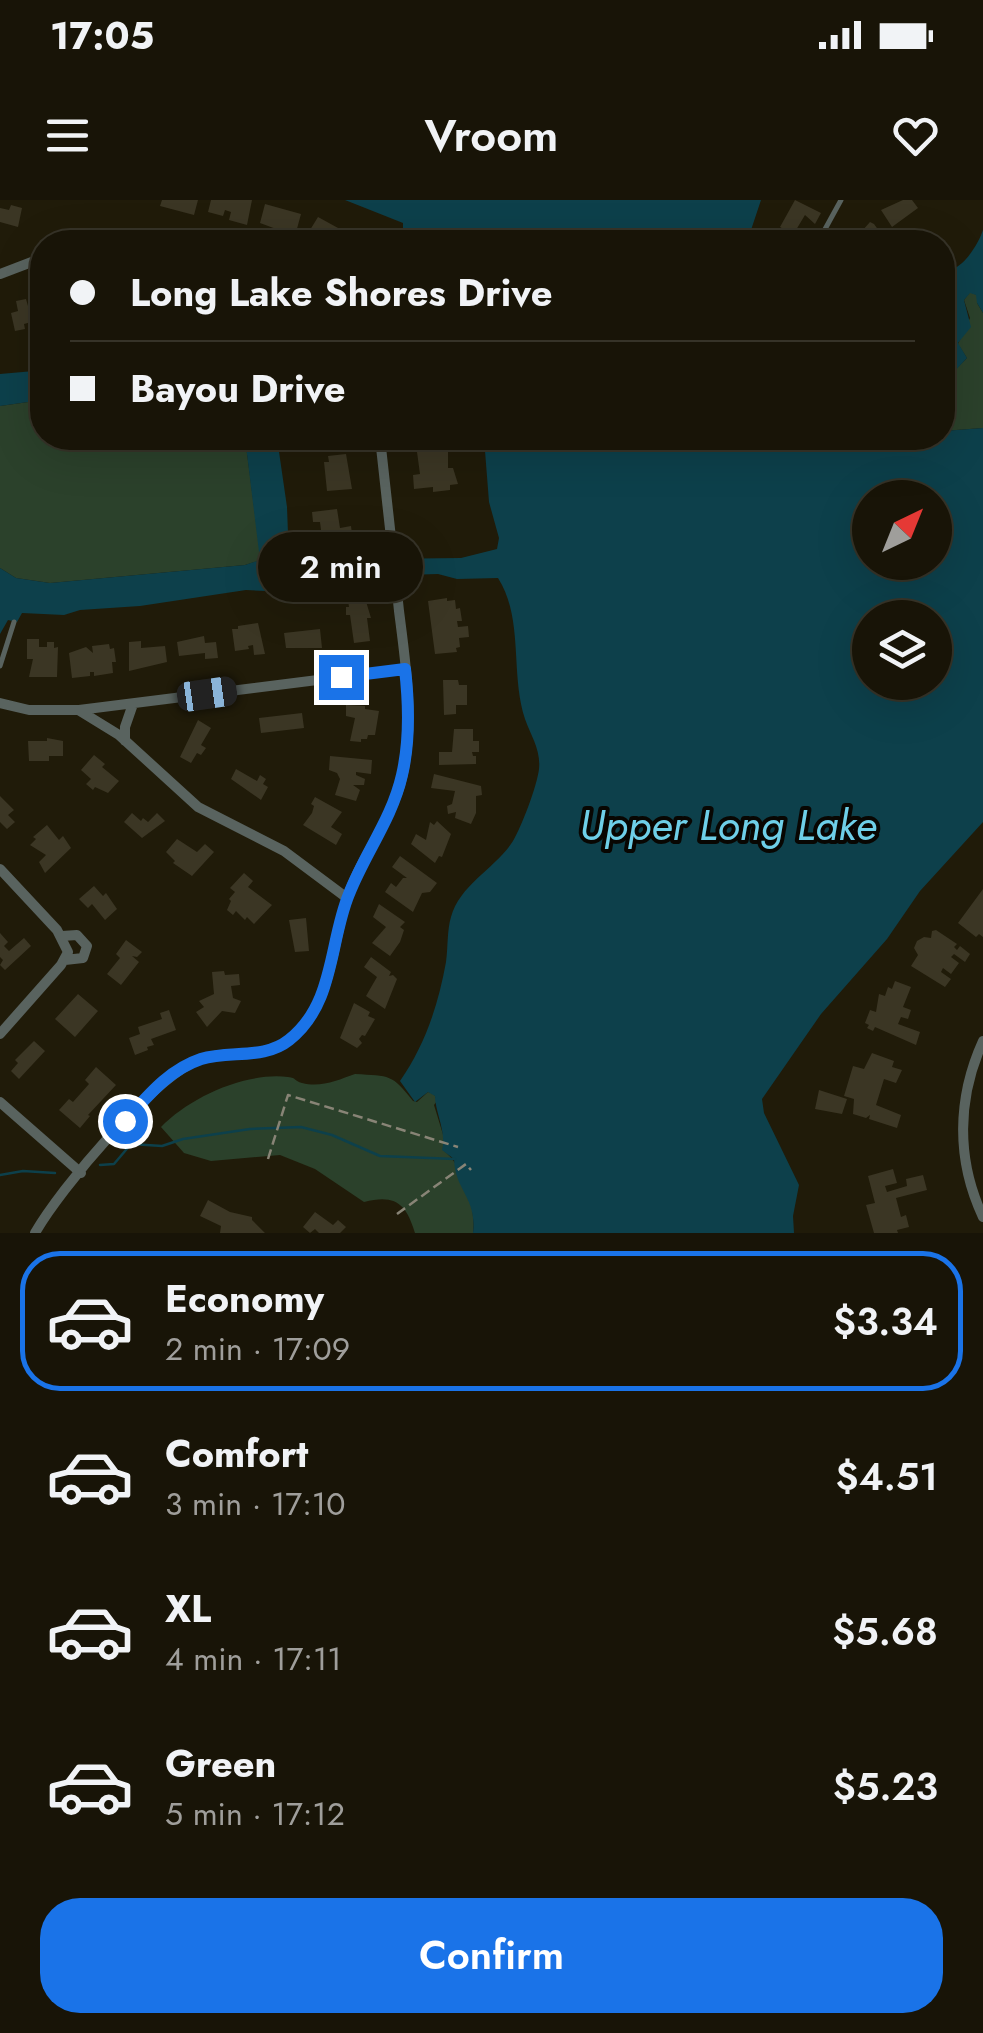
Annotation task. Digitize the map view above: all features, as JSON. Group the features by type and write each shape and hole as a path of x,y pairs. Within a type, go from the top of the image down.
{"street":[{"path":"0,274 30,263"},
{"path":"36,1233 46,1215 153,1090 175,1072 203,1058 270,1050 301,1029 324,990 347,898 390,813 402,779 408,727 381,450"},
{"path":"0,704 29,710 79,710 405,669"},
{"path":"125,741 133,704"},
{"path":"79,710 125,741 198,807 284,851 347,898"},
{"path":"0,870 62,936 68,952 0,1034"},
{"path":"62,936 77,935 87,946 83,958 65,960"},
{"path":"983,1041 969,1080 963,1126 967,1170 983,1217"},
{"path":"0,1102 81,1173"}],"lane":[{"path":"825,230 841,200"},
{"path":"0,666 14,622"}],"path":[{"path":"268,1158 288,1096 458,1146"},
{"path":"397,1214 466,1164 471,1170"}],"green space":[{"path":"970,292 977,295 983,313 983,428 955,430 955,370 967,358 958,344 970,318 964,300"},
{"path":"30,402 30,450 247,450 261,560 245,565 50,583 16,578 0,568 0,406"},
{"path":"355,1074 389,1078 413,1101 428,1092 434,1094 445,1141 443,1150 463,1176 473,1233 415,1233 403,1208 392,1201 364,1202 315,1169 280,1155 211,1161 184,1153 161,1127 203,1097 254,1078 291,1077 316,1085"}],"water":[{"path":"345,200 761,200 751,230 408,230 403,223"},
{"path":"983,230 983,313 976,295 970,293 964,300 971,327 958,343 967,358 955,371 955,268 975,246"},
{"path":"30,371 30,402 0,406 0,374"},
{"name":"Upper Long Lake","path":"983,428 983,822 920,891 887,939 821,1014 762,1099 764,1113 799,1185 794,1233 473,1233 472,1211 454,1159 442,1150 435,1096 428,1092 415,1102 400,1081 417,1053 435,1009 456,905 513,841 538,776 538,756 518,683 511,611 498,578 457,579 438,574 338,577 266,591 246,590 64,615 22,613 17,622 8,620 0,634 0,568 16,578 50,583 245,565 260,560 246,450 279,450 289,560 461,558 497,549 499,538 489,502 485,450 955,450 955,430"}],"building":[{"path":"162,200 198,200 194,215 160,206"},
{"path":"211,200 252,200 247,225 229,220 231,212 225,210 223,216 208,212"},
{"path":"795,200 821,213 815,224 805,215 796,230 780,227"},
{"path":"912,200 918,208 892,227 881,210"},
{"path":"265,204 301,214 297,230 279,230 260,223"},
{"path":"11,205 22,208 18,227 0,222 0,208 9,210"},
{"path":"318,217 342,230 310,230"},
{"path":"870,222 878,230 863,230"},
{"path":"26,299 30,322 24,324 25,329 15,331 11,313 18,311 16,301"},
{"path":"448,450 448,468 453,468 458,484 450,485 450,490 433,492 433,487 414,489 413,475 420,474 417,452"},
{"path":"346,454 352,489 327,491 324,462 329,462 328,456"},
{"path":"337,509 340,528 351,526 353,542 338,544 338,536 322,538 320,522 313,522 312,512"},
{"path":"365,598 371,618 367,618 370,641 354,643 346,607 348,600"},
{"path":"455,600 456,609 460,608 462,621 457,621 458,627 468,626 469,637 459,638 457,652 435,654 428,601"},
{"path":"258,623 265,654 254,655 253,645 235,651 232,629"},
{"path":"320,629 322,648 286,648 284,633"},
{"path":"204,636 205,643 216,642 218,658 205,659 205,653 179,656 177,642"},
{"path":"27,639 39,639 39,647 54,642 54,648 58,647 57,677 29,677 33,659 27,659"},
{"path":"141,641 141,648 165,646 167,662 129,671 129,642"},
{"path":"109,644 110,649 114,648 116,662 112,662 113,673 94,676 90,672 90,676 72,678 69,653 86,647 93,653 92,646"},
{"path":"443,680 458,680 459,685 467,685 467,705 456,705 456,714 444,715"},
{"path":"346,705 379,711 375,735 368,735 361,742 350,741 355,718 346,716"},
{"path":"302,713 304,728 261,733 259,718"},
{"path":"198,720 211,728 201,745 206,748 191,763 180,757"},
{"path":"454,729 473,729 473,741 479,741 479,752 472,752 476,764 439,765 439,752 452,752"},
{"path":"28,741 63,741 63,756 29,761"},
{"path":"94,755 119,781 108,793 86,784 91,779 81,770"},
{"path":"330,756 372,760 371,774 356,772 365,779 364,785 353,785 360,790 356,801 335,795 340,779 329,770"},
{"path":"236,769 257,781 260,775 266,779 263,784 268,787 261,800 231,779"},
{"path":"434,774 481,786 482,795 476,796 471,824 455,818 456,812 448,814 447,806 452,804 455,791 431,788"},
{"path":"0,796 14,810 8,815 15,822 7,829 0,822"},
{"path":"315,797 342,812 331,827 342,834 336,845 303,825 312,813"},
{"path":"132,813 148,822 157,813 165,821 142,838 124,822"},
{"path":"437,821 451,834 442,857 435,863 411,844 416,834 426,840 430,822 434,825"},
{"path":"47,825 59,840 63,836 71,848 45,873 39,862 46,855 30,845"},
{"path":"177,839 197,852 205,844 214,852 192,876 173,863 166,852"},
{"path":"400,856 437,883 430,892 422,893 413,912 385,892 391,883 396,887 407,878 392,867"},
{"path":"244,873 253,881 248,887 272,905 254,924 236,911 233,915 227,910 235,892 230,888"},
{"path":"94,886 103,896 106,893 117,909 105,920 92,904 88,908 79,899"},
{"path":"983,889 983,937 976,937 958,923"},
{"path":"379,904 405,922 400,927 404,930 400,942 390,956 372,943 386,927 373,917"},
{"path":"306,918 309,951 295,952 289,920"},
{"path":"936,930 957,944 957,950 960,946 970,954 965,962 954,954 951,957 959,963 951,974 943,968 941,972 951,979 945,987 911,966 918,955 914,948 917,941 931,938"},
{"path":"0,933 8,942 4,946 9,951 24,938 31,946 5,970 0,965"},
{"path":"126,940 142,952 132,956 139,962 121,985 107,974 120,958 116,954"},
{"path":"371,957 397,979 385,1009 366,996 377,977 364,967"},
{"path":"224,971 225,975 239,974 240,985 231,986 233,998 241,1001 235,1013 222,1011 207,1027 196,1012 204,1007 199,1001 214,994 212,972"},
{"path":"895,981 911,987 903,1007 911,1010 908,1019 901,1017 898,1024 920,1032 916,1045 875,1027 873,1031 865,1023 870,1010 876,1012 879,994 885,996"},
{"path":"78,994 98,1011 75,1037 55,1019"},
{"path":"354,1003 375,1019 359,1039 362,1043 357,1048 340,1038"},
{"path":"169,1010 176,1030 151,1039 154,1045 135,1055 129,1038 140,1034 138,1027 162,1019 160,1013"},
{"path":"34,1041 45,1051 19,1079 11,1071 18,1063 15,1060"},
{"path":"872,1053 894,1061 892,1067 902,1070 896,1083 884,1079 876,1105 901,1115 897,1128 869,1119 870,1115 866,1118 853,1114 854,1099 844,1096 853,1066 864,1069"},
{"path":"96,1067 116,1085 80,1128 59,1110 69,1099 73,1102 89,1084 85,1080"},
{"path":"819,1090 847,1099 842,1114 815,1109"},
{"path":"893,1169 897,1183 885,1186 887,1192 907,1186 906,1179 923,1175 927,1190 896,1198 901,1217 906,1215 909,1227 897,1230 898,1233 874,1233 866,1205 875,1203 868,1176"},
{"path":"208,1200 230,1212 252,1217 265,1233 220,1233 221,1226 200,1216"},
{"path":"315,1212 333,1225 338,1220 346,1227 340,1233 319,1233 315,1229 310,1233 303,1227"}],"waterway":[{"path":"100,1165 114,1164 131,1144 162,1146 250,1129 301,1127 332,1135 380,1156 455,1159"},
{"path":"0,1175 23,1171 55,1173"}],"route":[{"path":"125,1121 153,1090 187,1065 203,1058 280,1046 301,1029 324,990 347,898 396,798 407,748 405,669 341,677"}]}
